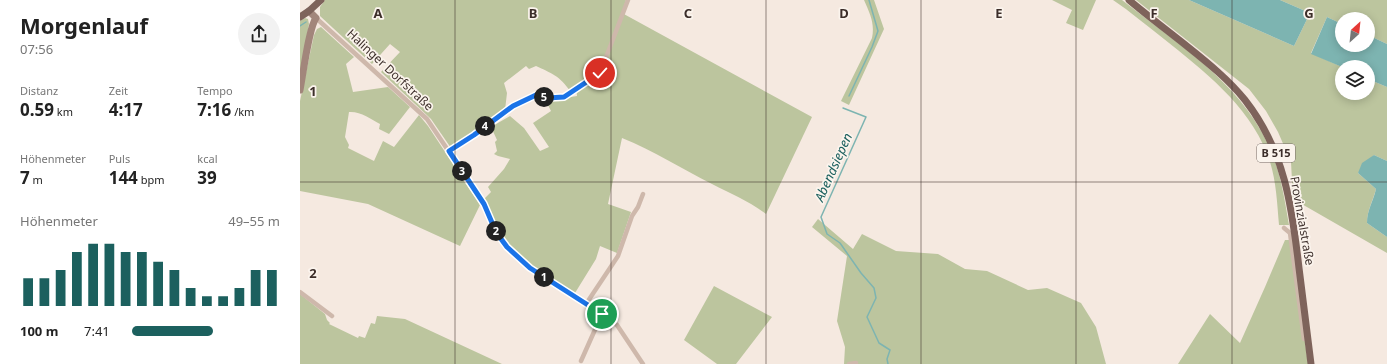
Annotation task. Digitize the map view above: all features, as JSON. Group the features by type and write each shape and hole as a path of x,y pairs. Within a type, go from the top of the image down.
{"main road":[{"path":"300,17 309,11 320,0"},
{"name":"Provinzialstraße","path":"1129,0 1208,63 1228,81 1245,100 1269,137 1281,167 1291,209 1311,364"}],"street":[{"path":"449,151 474,135 513,106 536,95 547,98 564,97 597,76 601,71 628,0"},
{"name":"Halinger Dorfstraße","path":"309,11 427,119 484,204 496,232 507,247 530,268 617,325 643,364"},
{"path":"300,90 310,35 316,18"},
{"path":"586,304 618,256 632,216 638,207 642,194"},
{"name":"Provinzialstraße","path":"1284,228 1290,233 1308,364"},
{"path":"300,292 332,316"},
{"path":"581,361 602,314"},
{"path":"849,364 856,363"}],"green space":[{"path":"325,0 626,0 622,13 812,117 766,214 740,198 622,138 608,204 631,212 617,253 600,246 596,259 575,293 536,269 518,255 501,233 484,199 491,192 488,187 504,169 510,159 494,154 497,151 495,142 497,140 491,127 510,116 524,128 540,151 549,147 533,123 551,111 546,101 577,96 576,87 570,91 559,78 551,73 536,66 529,69 526,66 504,83 507,93 505,110 451,148 431,119 381,72 400,52 390,44 372,64 320,16 320,7"},
{"path":"864,0 874,0 884,29 849,105 841,101 872,38 873,33 870,14"},
{"path":"1052,0 1096,0 1083,30 1066,23 1072,10"},
{"path":"1113,0 1122,0 1183,47 1222,81 1239,100 1254,120 1267,142 1275,162 1281,182 1289,225 1279,225 1276,189 1270,162 1258,135 1248,119 1209,76 1133,14"},
{"path":"1136,0 1189,0 1294,46 1310,13 1280,0 1387,0 1387,44 1375,38 1375,12 1335,12 1335,21 1327,17 1311,53 1335,64 1335,100 1375,100 1375,82 1387,87 1387,161 1374,155 1358,173 1376,189 1369,210 1367,223 1387,237 1387,253 1293,199 1291,162 1278,132 1266,111 1249,89"},
{"path":"305,18 308,19 309,24 300,75 300,21"},
{"path":"321,27 354,57 346,64 353,92 388,87 410,107 389,134 379,129 380,124 361,114 349,112 345,137 349,145 348,148 374,161 383,141 394,147 419,115 428,126 480,205 460,246 368,204 300,191 300,101 314,35 317,29"},
{"path":"818,219 853,249 862,234 896,251 938,254 965,269 987,271 1028,290 1047,288 1081,303 1096,327 1106,364 844,364 845,347 837,321 847,256 812,227"},
{"path":"1285,240 1291,240 1308,364 1178,364 1210,314 1240,343"},
{"path":"714,286 772,317 736,364 717,364 684,340"},
{"path":"300,294 325,314 330,323 329,324 358,338 359,336 365,338 371,323 375,324 377,316 405,319 502,364 300,364"}],"water":[{"path":"1189,0 1280,0 1310,13 1294,46"},
{"path":"1327,17 1335,21 1335,52 1375,52 1375,38 1387,44 1387,87 1375,82 1375,60 1335,60 1335,64 1311,54"},
{"path":"1374,155 1387,161 1387,237 1367,223 1369,210 1376,189 1358,173 1362,163"}],"waterway":[{"name":"Abendsiepen","path":"849,96 878,31 869,0"},
{"path":"300,26 306,22"},
{"name":"Abendsiepen","path":"843,108 866,117 821,217 827,234 840,243 861,273 874,288 876,298 867,317 879,343 890,350 887,359 888,364"}],"route":[{"path":"600,73 564,97 547,98 536,95 513,106 474,135 449,151 484,204 496,232 517,258 602,314"}]}
